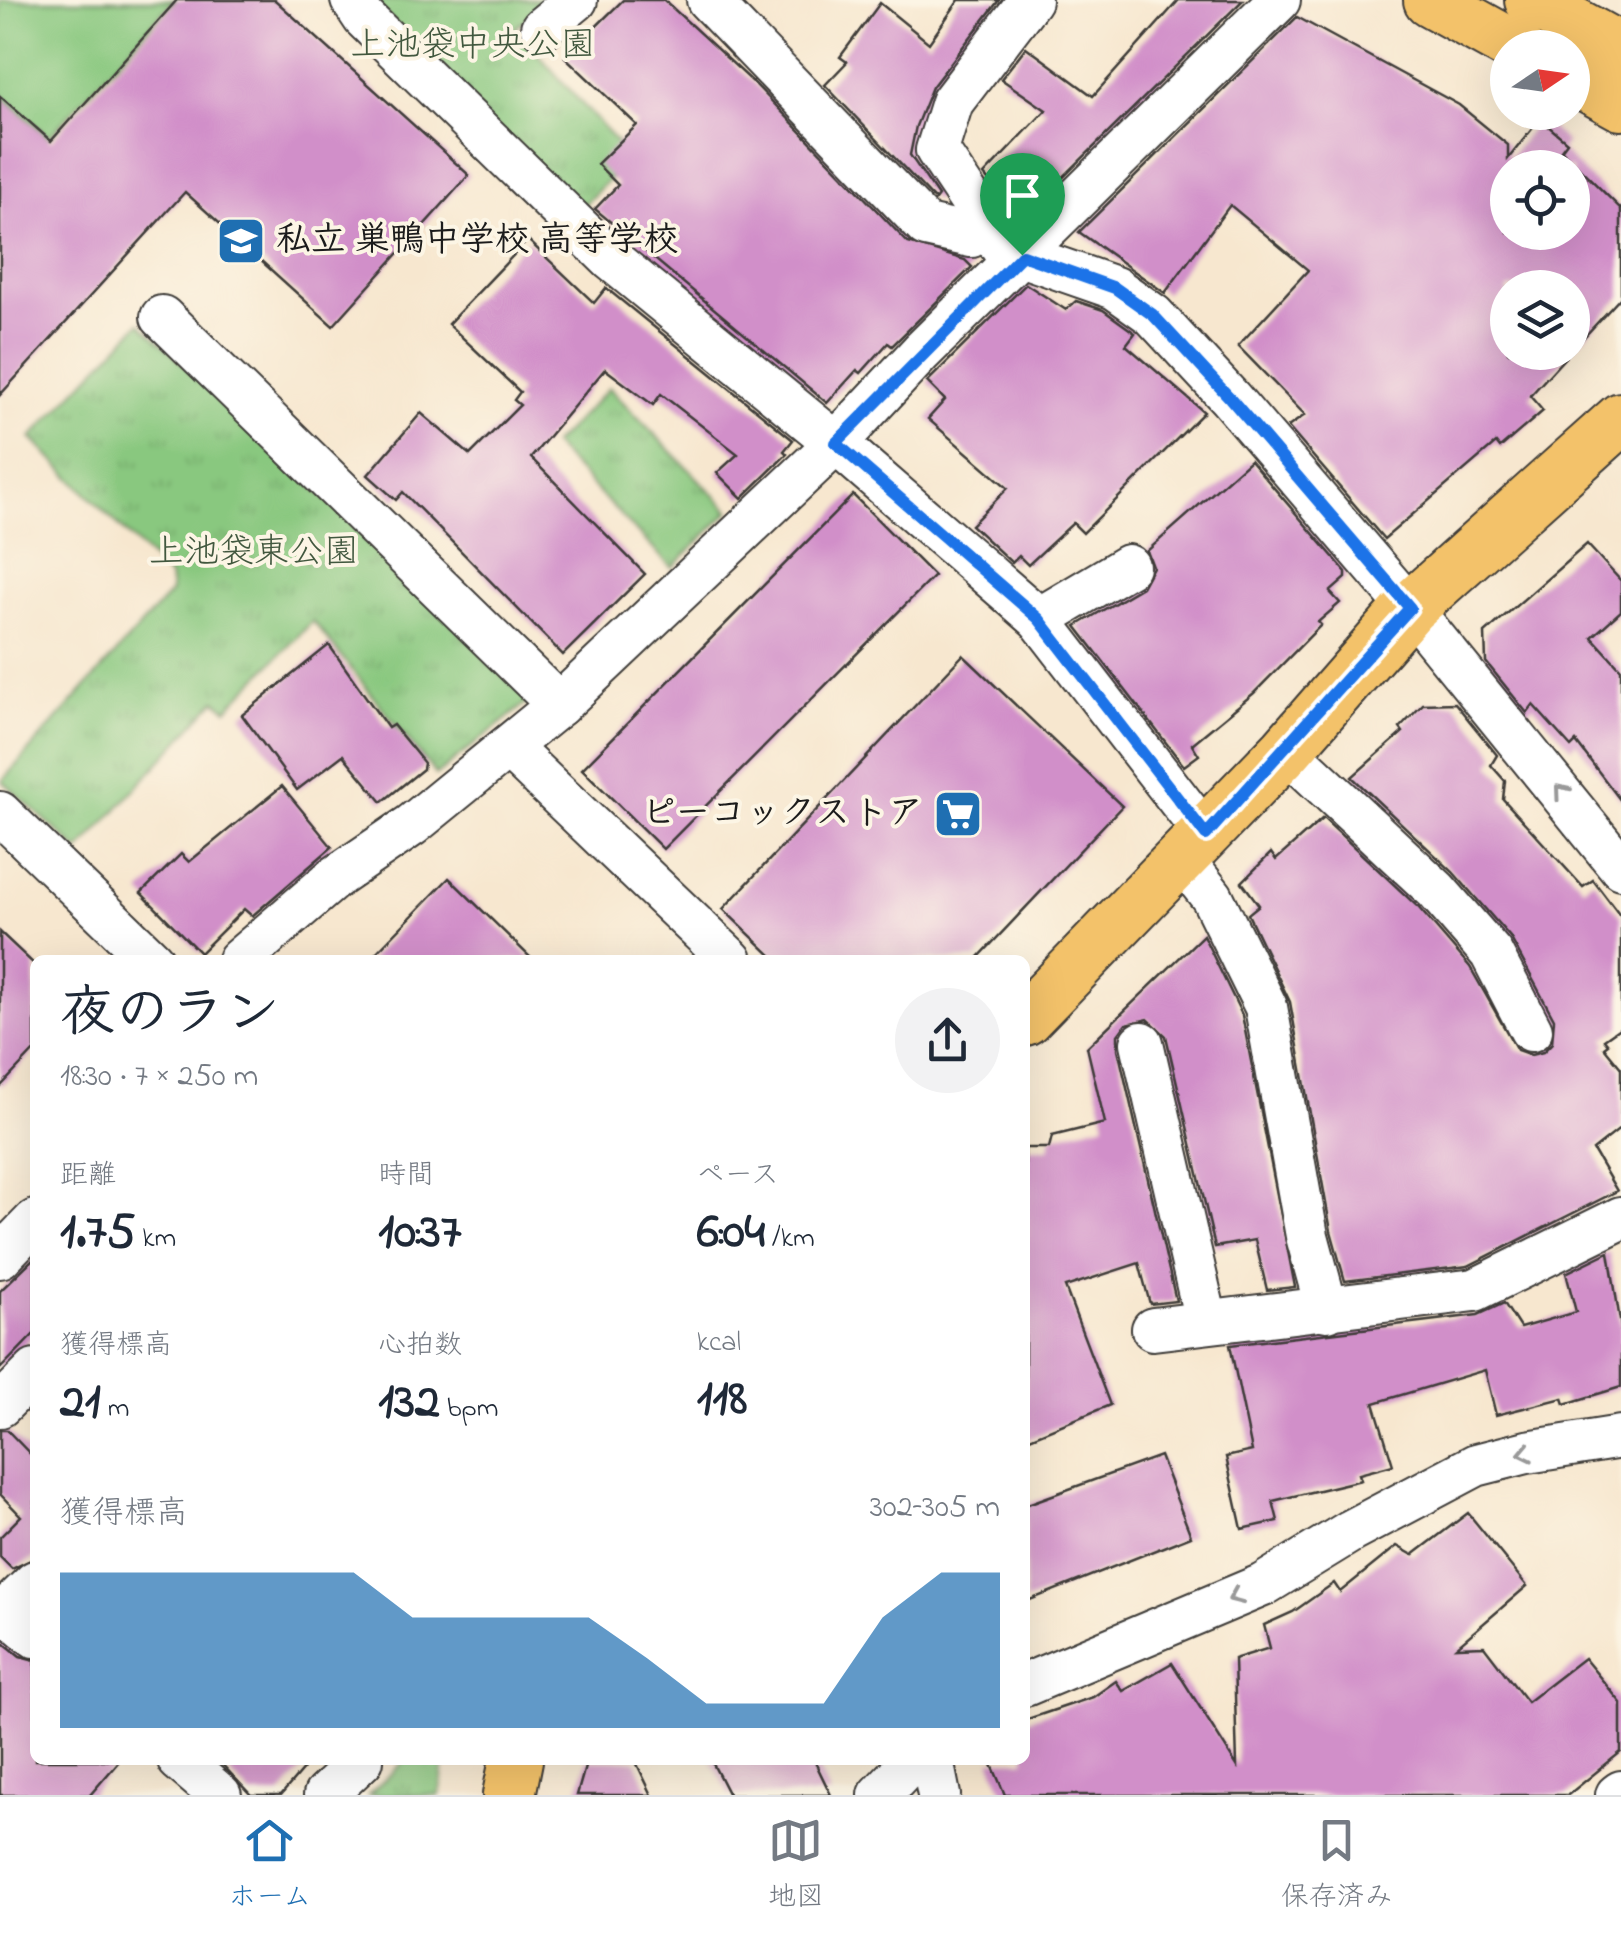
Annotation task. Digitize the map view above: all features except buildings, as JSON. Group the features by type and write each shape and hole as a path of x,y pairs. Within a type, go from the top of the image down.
{"main road":[{"path":"1430,0 1490,33"},
{"path":"1531,0 1621,50"},
{"path":"1590,88 1621,104"},
{"path":"1030,1014 1286,750 1410,608 1621,419"},
{"path":"509,1795 515,1765"}],"street":[{"path":"352,0 364,18 612,260 836,443 1039,619 1194,848 1212,897 1266,1007 1306,1236 1327,1310"},
{"path":"542,28 576,0"},
{"path":"708,0 926,226 971,236 984,226"},
{"path":"1030,0 952,102 936,150 984,226 1003,249 1115,288 1153,315 1230,398 1410,608 1621,868"},
{"path":"245,955 333,879 412,825 559,705 836,443 1279,0"},
{"path":"162,316 559,705"},
{"path":"1039,619 1128,566"},
{"path":"508,748 726,955"},
{"path":"1286,750 1436,890 1491,953 1531,1030"},
{"path":"0,813 147,955"},
{"path":"1142,1042 1206,1321"},
{"path":"1153,1329 1475,1290 1621,1218"},
{"path":"0,1257 30,1226"},
{"path":"0,1406 30,1376"},
{"path":"1030,1683 1262,1585 1351,1531 1476,1465 1621,1437"},
{"path":"185,1765 220,1795"},
{"path":"325,1795 357,1765"},
{"path":"519,1765 534,1795"},
{"path":"880,1795 908,1765"},
{"path":"933,1765 939,1795"}],"green space":[{"path":"0,0 174,0 49,137 0,94"},
{"name":"上池袋中央公園","path":"371,0 548,0 515,28 630,158 577,212"},
{"name":"上池袋東公園","path":"140,323 366,536 529,701 436,775 313,621 227,709 216,700 79,851 2,781 171,592 169,576 31,438"},
{"path":"609,388 730,511 672,568 552,445"},
{"path":"401,1765 444,1765 440,1795 368,1795"}],"place":[{"name":"私立 巣鴨中学校 高等学校","path":"241,241"},
{"name":"ピーコックストア","path":"958,814"}],"route":[{"path":"1022,255 1115,288 1153,315 1230,398 1410,608 1206,835 1039,619 836,443 921,352 1022,255"}]}
